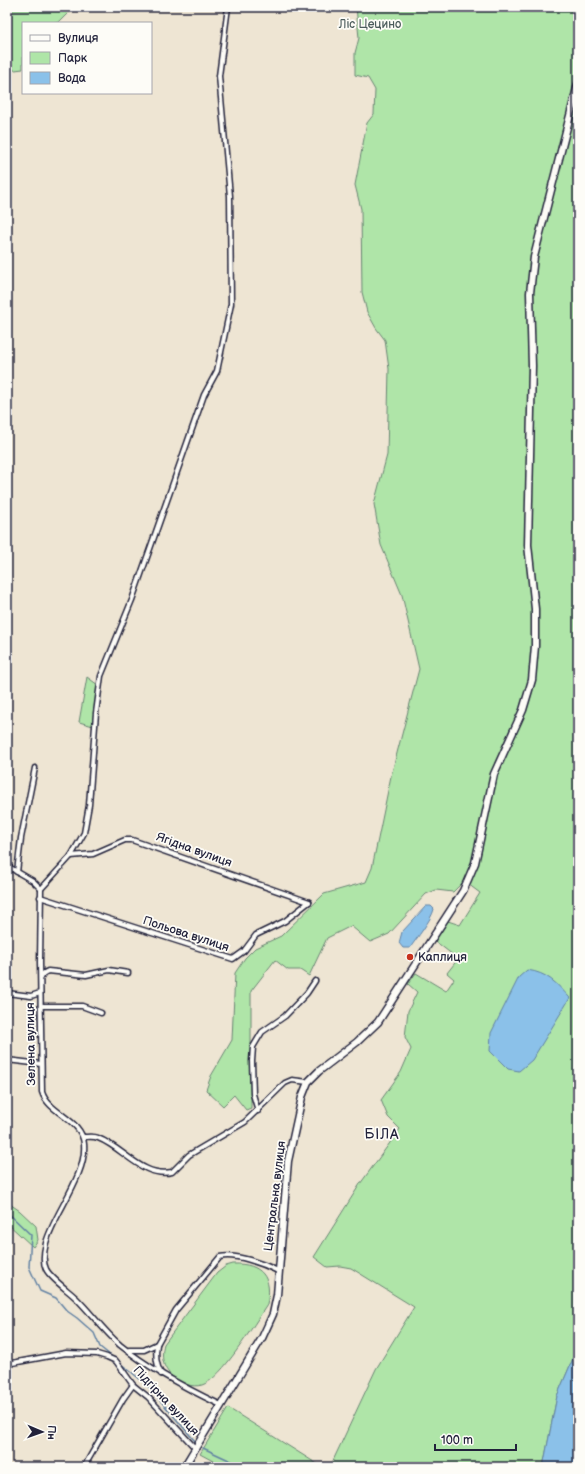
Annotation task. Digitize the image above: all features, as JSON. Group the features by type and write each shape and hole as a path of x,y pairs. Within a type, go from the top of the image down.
{"main road":[{"name":"Центральна вулиця","path":"184,1467 262,1338 273,1314 277,1295 288,1161 302,1097 308,1082 319,1071 358,1042 378,1022 464,891 475,863 494,774 523,710 532,680 535,646 535,609 528,545 532,366 530,293 534,257 546,203 578,84"}],"street":[{"path":"7,866 33,881 41,889 71,856 84,833 89,805 96,713 101,676 132,600 204,395 217,371 231,304 230,196 218,76 228,7"},
{"path":"17,872 21,838 35,768"},
{"name":"Ягідна вулиця","path":"71,856 93,854 125,840 132,840 309,902"},
{"name":"Зелена вулиця","path":"41,889 41,1064 44,1097 48,1104 72,1123 83,1137"},
{"name":"Польова вулиця","path":"40,897 233,959 244,951 256,935 284,921 309,902"},
{"path":"40,978 48,971 86,975 109,970 128,973"},
{"path":"258,1111 253,1094 253,1047 262,1032 285,1016 307,993 315,981"},
{"path":"7,993 31,996 40,993"},
{"path":"41,1006 82,1006 101,1013"},
{"path":"7,1060 41,1064"},
{"path":"221,1404 162,1376 113,1338 76,1298 47,1272 44,1263 46,1243 51,1228 80,1167 84,1155 83,1137 97,1138 145,1168 167,1173 172,1172 189,1154 231,1132 258,1111 285,1083 292,1080 308,1082"},
{"path":"162,1376 157,1365 155,1354 157,1344 176,1310 220,1257 228,1255 267,1266 278,1271"},
{"path":"128,1350 144,1350 157,1344"},
{"name":"Підгірна вулиця","path":"7,1364 66,1353 97,1354 116,1362 134,1385 148,1397 195,1448"},
{"path":"84,1467 123,1399 134,1385"}],"green space":[{"path":"7,7 74,7 59,22 22,22 22,69 7,71"},
{"name":"Ліс Цецино","path":"356,7 578,7 578,1347 557,1396 543,1467 330,1467 376,1369 414,1307 351,1268 340,1266 327,1267 314,1257 360,1184 400,1129 388,1117 381,1100 401,1072 411,1049 405,1037 408,1011 417,992 408,984 416,973 446,991 454,979 447,973 458,959 435,941 448,921 460,925 480,893 464,881 453,892 436,890 426,894 389,934 370,942 351,926 327,938 309,976 300,970 288,970 275,960 251,991 251,1108 246,1110 234,1095 223,1106 206,1090 211,1076 232,1040 235,973 245,958 255,948 281,936 324,894 366,882 372,868 391,776 419,669 402,595 381,545 374,504 387,455 389,369 385,340 367,312 362,292 361,209 355,185 367,123 374,114 375,90 368,78 355,75 355,53 359,38"},
{"path":"87,677 98,685 93,726 79,722"},
{"path":"7,1202 20,1211 36,1226 38,1240 33,1247 7,1223"},
{"path":"233,1264 251,1266 258,1269 263,1274 267,1280 268,1287 267,1305 237,1350 219,1373 210,1381 202,1385 194,1386 183,1383 169,1373 163,1362 164,1344 217,1273 226,1266"},
{"path":"228,1408 322,1467 224,1467 200,1454"}],"water":[{"path":"426,906 431,906 434,909 433,913 424,929 410,948 403,948 399,943 402,932"},
{"path":"527,970 546,976 556,983 570,998 532,1060 519,1071 508,1069 490,1051 491,1033 519,977"},
{"path":"578,1347 578,1467 543,1467 557,1396"}],"waterway":[{"path":"7,1212 31,1235 29,1267 40,1291 56,1298 67,1311 94,1333 100,1347 146,1384 195,1441"},
{"path":"203,1448 244,1467"}],"place":[{"name":"Каплиця","path":"410,957"}],"district":[{"name":"БІЛА","path":"382,1134"}]}
